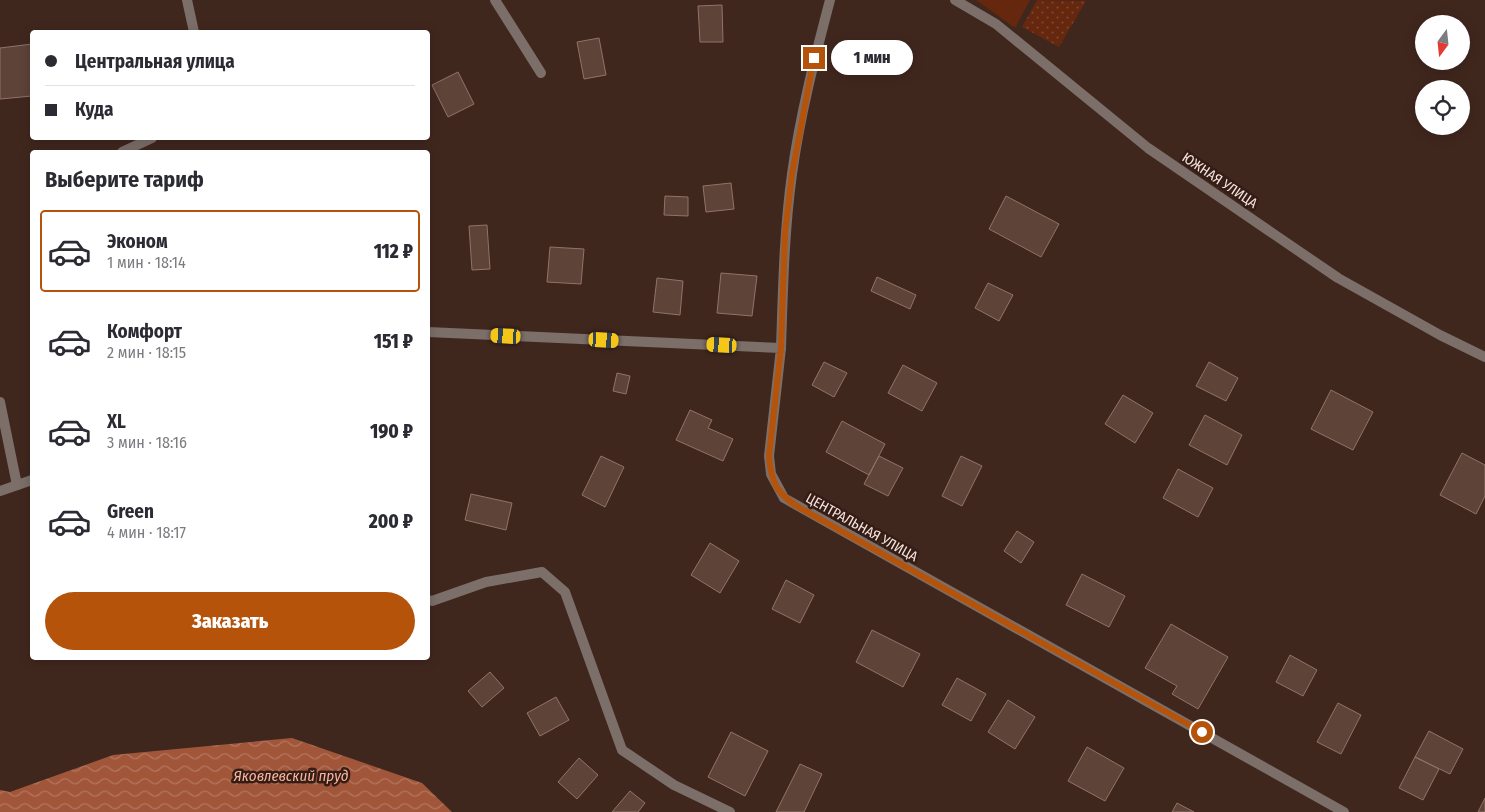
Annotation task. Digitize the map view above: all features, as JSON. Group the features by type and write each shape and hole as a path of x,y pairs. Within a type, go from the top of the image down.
{"street":[{"path":"187,0 194,30"},
{"path":"495,0 541,73"},
{"name":"ЦЕНТРАЛЬНАЯ УЛИЦА","path":"830,0 809,77 792,174 785,233 781,348 769,456 770,474 784,498 1344,812"},
{"name":"ЮЖНАЯ УЛИЦА","path":"955,0 996,24 1148,148 1338,278 1440,335 1485,357"},
{"path":"126,150 148,140"},
{"path":"430,332 781,348"},
{"path":"0,402 17,485"},
{"path":"0,492 30,481"},
{"path":"430,600 486,582 542,572 565,592 622,750 674,785 730,812"}],"shaded area":[{"path":"976,0 1030,0 1015,28"},
{"path":"1037,0 1086,1 1059,47 1022,27"}],"water":[{"name":"Яковлевский пруд","path":"292,738 422,783 452,812 0,812 0,790 10,792 113,755"}],"building":[{"path":"722,5 723,42 700,42 698,6"},
{"path":"599,38 606,75 584,79 577,42"},
{"path":"30,44 30,96 0,99 0,48"},
{"path":"458,72 474,104 448,117 432,85"},
{"path":"731,183 734,209 706,212 703,186"},
{"path":"665,196 688,197 688,216 664,215"},
{"path":"1006,196 1059,224 1041,257 989,229"},
{"path":"487,225 490,269 472,270 469,226"},
{"path":"550,247 584,249 581,284 547,282"},
{"path":"721,273 757,276 752,316 717,313"},
{"path":"877,277 916,295 910,309 871,291"},
{"path":"657,278 683,281 680,315 653,312"},
{"path":"988,283 1013,295 999,321 975,308"},
{"path":"824,362 847,373 834,397 812,385"},
{"path":"1209,362 1238,378 1226,401 1196,386"},
{"path":"903,365 937,383 922,411 888,393"},
{"path":"617,373 630,376 626,394 613,391"},
{"path":"1331,390 1373,412 1353,450 1311,429"},
{"path":"1123,395 1153,413 1135,443 1105,424"},
{"path":"690,410 712,420 708,428 733,439 723,461 676,440"},
{"path":"1205,415 1242,435 1227,465 1189,445"},
{"path":"842,421 885,444 869,475 826,452"},
{"path":"1462,453 1485,465 1485,496 1476,514 1440,495"},
{"path":"601,456 624,467 605,507 582,495"},
{"path":"879,456 903,468 888,496 864,484"},
{"path":"961,456 982,466 962,506 942,496"},
{"path":"1178,469 1213,488 1198,517 1163,498"},
{"path":"471,494 512,503 506,530 465,520"},
{"path":"1017,531 1034,542 1021,563 1004,551"},
{"path":"710,543 739,561 720,593 691,575"},
{"path":"1082,574 1125,596 1109,627 1066,605"},
{"path":"786,580 814,595 800,623 772,609"},
{"path":"1171,624 1228,657 1198,709 1172,694 1177,686 1145,668"},
{"path":"872,630 920,654 903,687 856,662"},
{"path":"1290,655 1317,670 1303,696 1276,682"},
{"path":"490,672 504,688 482,707 468,691"},
{"path":"957,678 986,694 971,721 942,705"},
{"path":"556,697 569,720 540,736 527,713"},
{"path":"1008,700 1035,717 1015,749 988,732"},
{"path":"1338,703 1361,715 1341,754 1317,742"},
{"path":"1429,731 1463,749 1450,774 1415,757"},
{"path":"731,732 768,751 745,796 708,777"},
{"path":"1087,747 1124,768 1105,801 1068,781"},
{"path":"1415,757 1439,769 1423,800 1399,788"},
{"path":"579,758 598,775 577,799 558,782"},
{"path":"800,764 822,774 804,812 776,812"},
{"path":"630,791 645,803 638,812 612,812"},
{"path":"1485,798 1485,812 1478,812"},
{"path":"1177,803 1194,812 1172,812"}],"route":[{"path":"814,58 792,174 785,233 781,348 769,456 770,474 775,484 784,498 800,508 1202,732"}]}
